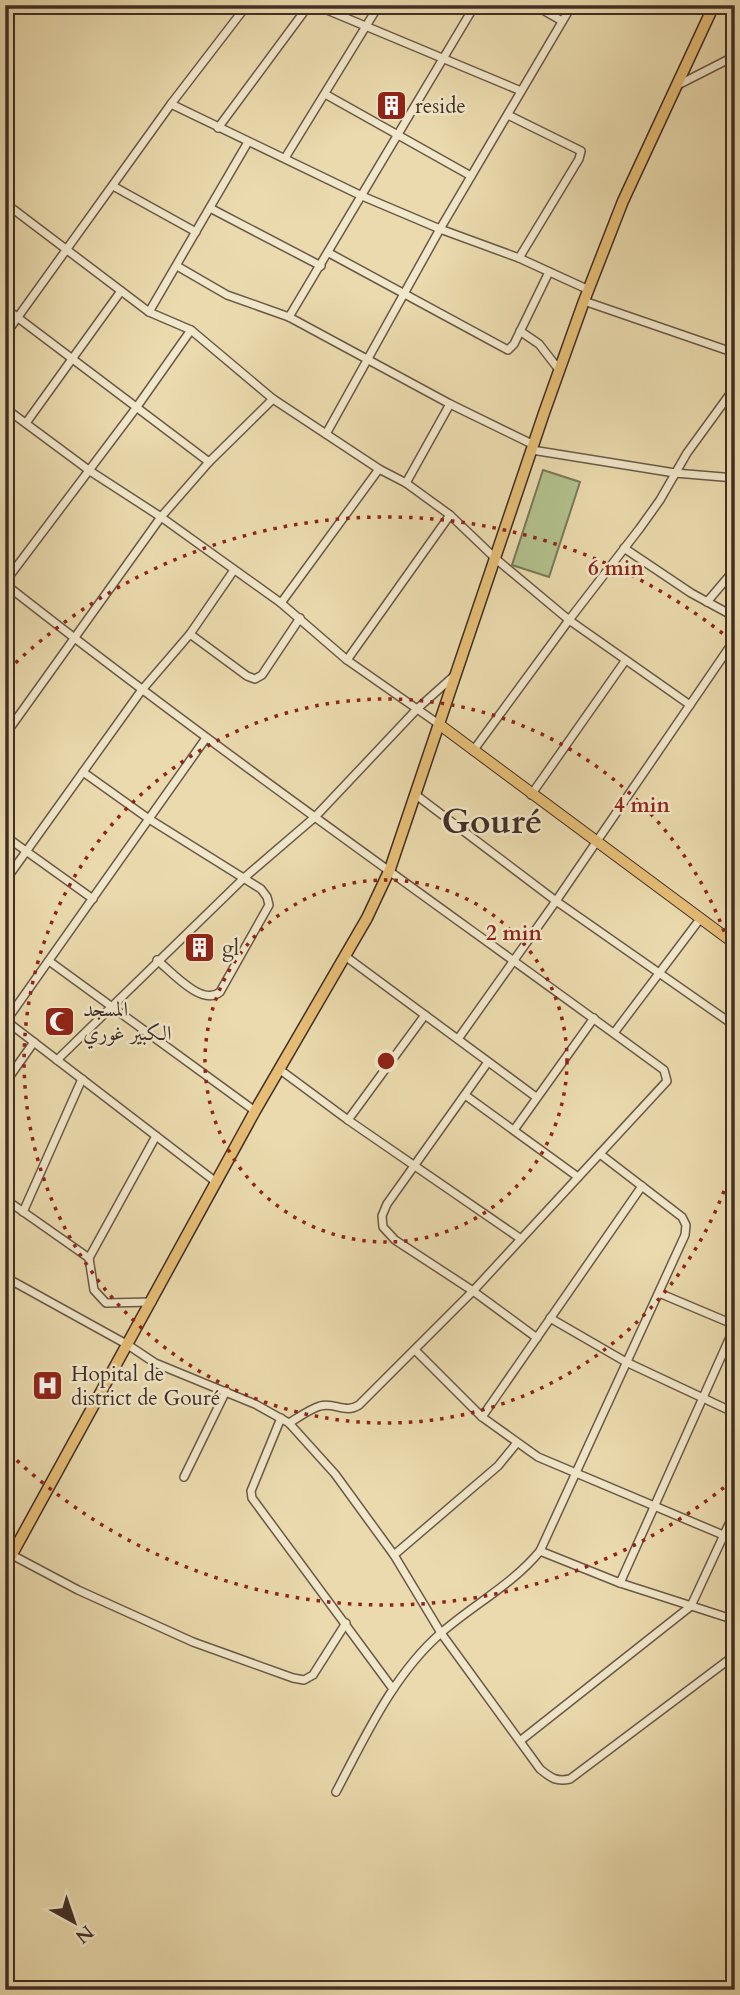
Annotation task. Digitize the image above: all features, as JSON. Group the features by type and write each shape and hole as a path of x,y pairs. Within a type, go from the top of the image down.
{"highway":[{"path":"5,1567 255,1111 368,918 390,869 416,795 584,301 624,201 714,5"}],"main road":[{"path":"440,725 735,944"}],"street":[{"path":"5,335 171,104 247,5"},
{"path":"218,128 309,5"},
{"path":"315,5 521,91"},
{"path":"285,158 379,5"},
{"path":"289,317 475,5"},
{"path":"534,5 562,21"},
{"path":"326,433 440,229 572,5"},
{"path":"676,86 735,56"},
{"path":"325,94 471,177"},
{"path":"171,104 362,195 440,229 519,258 589,290"},
{"path":"508,115 581,151 579,159 519,258"},
{"path":"149,312 248,142"},
{"path":"113,186 196,232"},
{"path":"5,203 149,312 191,330 273,399 379,469 406,483 450,515 496,559 569,620 690,705"},
{"path":"210,208 321,266"},
{"path":"329,253 508,350 549,272"},
{"path":"177,266 227,295 289,317 533,447 675,473 735,478"},
{"path":"26,423 121,291"},
{"path":"584,301 735,353"},
{"path":"5,308 209,462"},
{"path":"191,330 90,471 5,583 141,691 664,1070 667,1081 473,1291 353,1409 320,1406 289,1423"},
{"path":"520,331 539,344 560,372"},
{"path":"473,751 660,500 700,435 734,390"},
{"path":"5,734 161,517 209,462 273,399"},
{"path":"406,483 450,404"},
{"path":"5,408 90,471 161,517 281,603 347,660 440,725"},
{"path":"281,603 379,469"},
{"path":"347,660 450,515"},
{"path":"625,548 707,603 735,617"},
{"path":"707,603 735,569"},
{"path":"5,881 141,691 190,635 234,570"},
{"path":"190,635 254,679 262,675 300,618"},
{"path":"458,1039 735,639"},
{"path":"531,795 625,661"},
{"path":"57,1060 244,878 315,817 417,709 458,672"},
{"path":"206,738 5,1020 216,1182"},
{"path":"83,772 149,819 261,889 267,897 269,905 215,997 208,998 198,993 157,960"},
{"path":"416,795 556,901 735,1026"},
{"path":"461,842 467,834"},
{"path":"5,836 93,899"},
{"path":"614,1033 700,919"},
{"path":"345,956 536,1097"},
{"path":"49,961 255,1111"},
{"path":"348,1120 425,1014"},
{"path":"513,1130 594,1018"},
{"path":"5,1083 34,1042"},
{"path":"488,1062 387,1204 382,1216 383,1227 395,1240 473,1291 537,1338"},
{"path":"279,1069 521,1239"},
{"path":"23,1212 82,1079"},
{"path":"465,1095 578,1177"},
{"path":"152,1302 106,1303 94,1290 89,1258 156,1136"},
{"path":"336,1792 393,1689 415,1661 441,1633 531,1562 540,1551 685,1235 686,1225 682,1217 600,1154"},
{"path":"482,1417 642,1186"},
{"path":"5,1199 89,1258"},
{"path":"5,1278 128,1345 155,1363 226,1391 289,1423 335,1474 394,1555 441,1633 540,1769 550,1778 559,1781 570,1779 735,1655"},
{"path":"620,1583 735,1326 659,1293"},
{"path":"550,1318 626,1362 735,1413"},
{"path":"415,1350 482,1417 516,1444 576,1474 735,1540"},
{"path":"184,1477 226,1391"},
{"path":"281,1418 251,1491 252,1498 393,1689"},
{"path":"394,1555 498,1465 516,1444"},
{"path":"520,1741 691,1606 735,1511"},
{"path":"540,1551 620,1583 735,1620"},
{"path":"12,1555 78,1590 193,1642 293,1678 304,1680 313,1675 346,1623"}],"green space":[{"path":"543,470 580,482 549,577 512,565"}],"place":[{"name":"reside","path":"392,106"},
{"name":"gl","path":"199,948"},
{"name":"المسجد الكبير غوري","path":"60,1021"},
{"name":"Hopital de district de Gouré","path":"48,1386"}],"district":[{"name":"Gouré","path":"492,822"}]}
